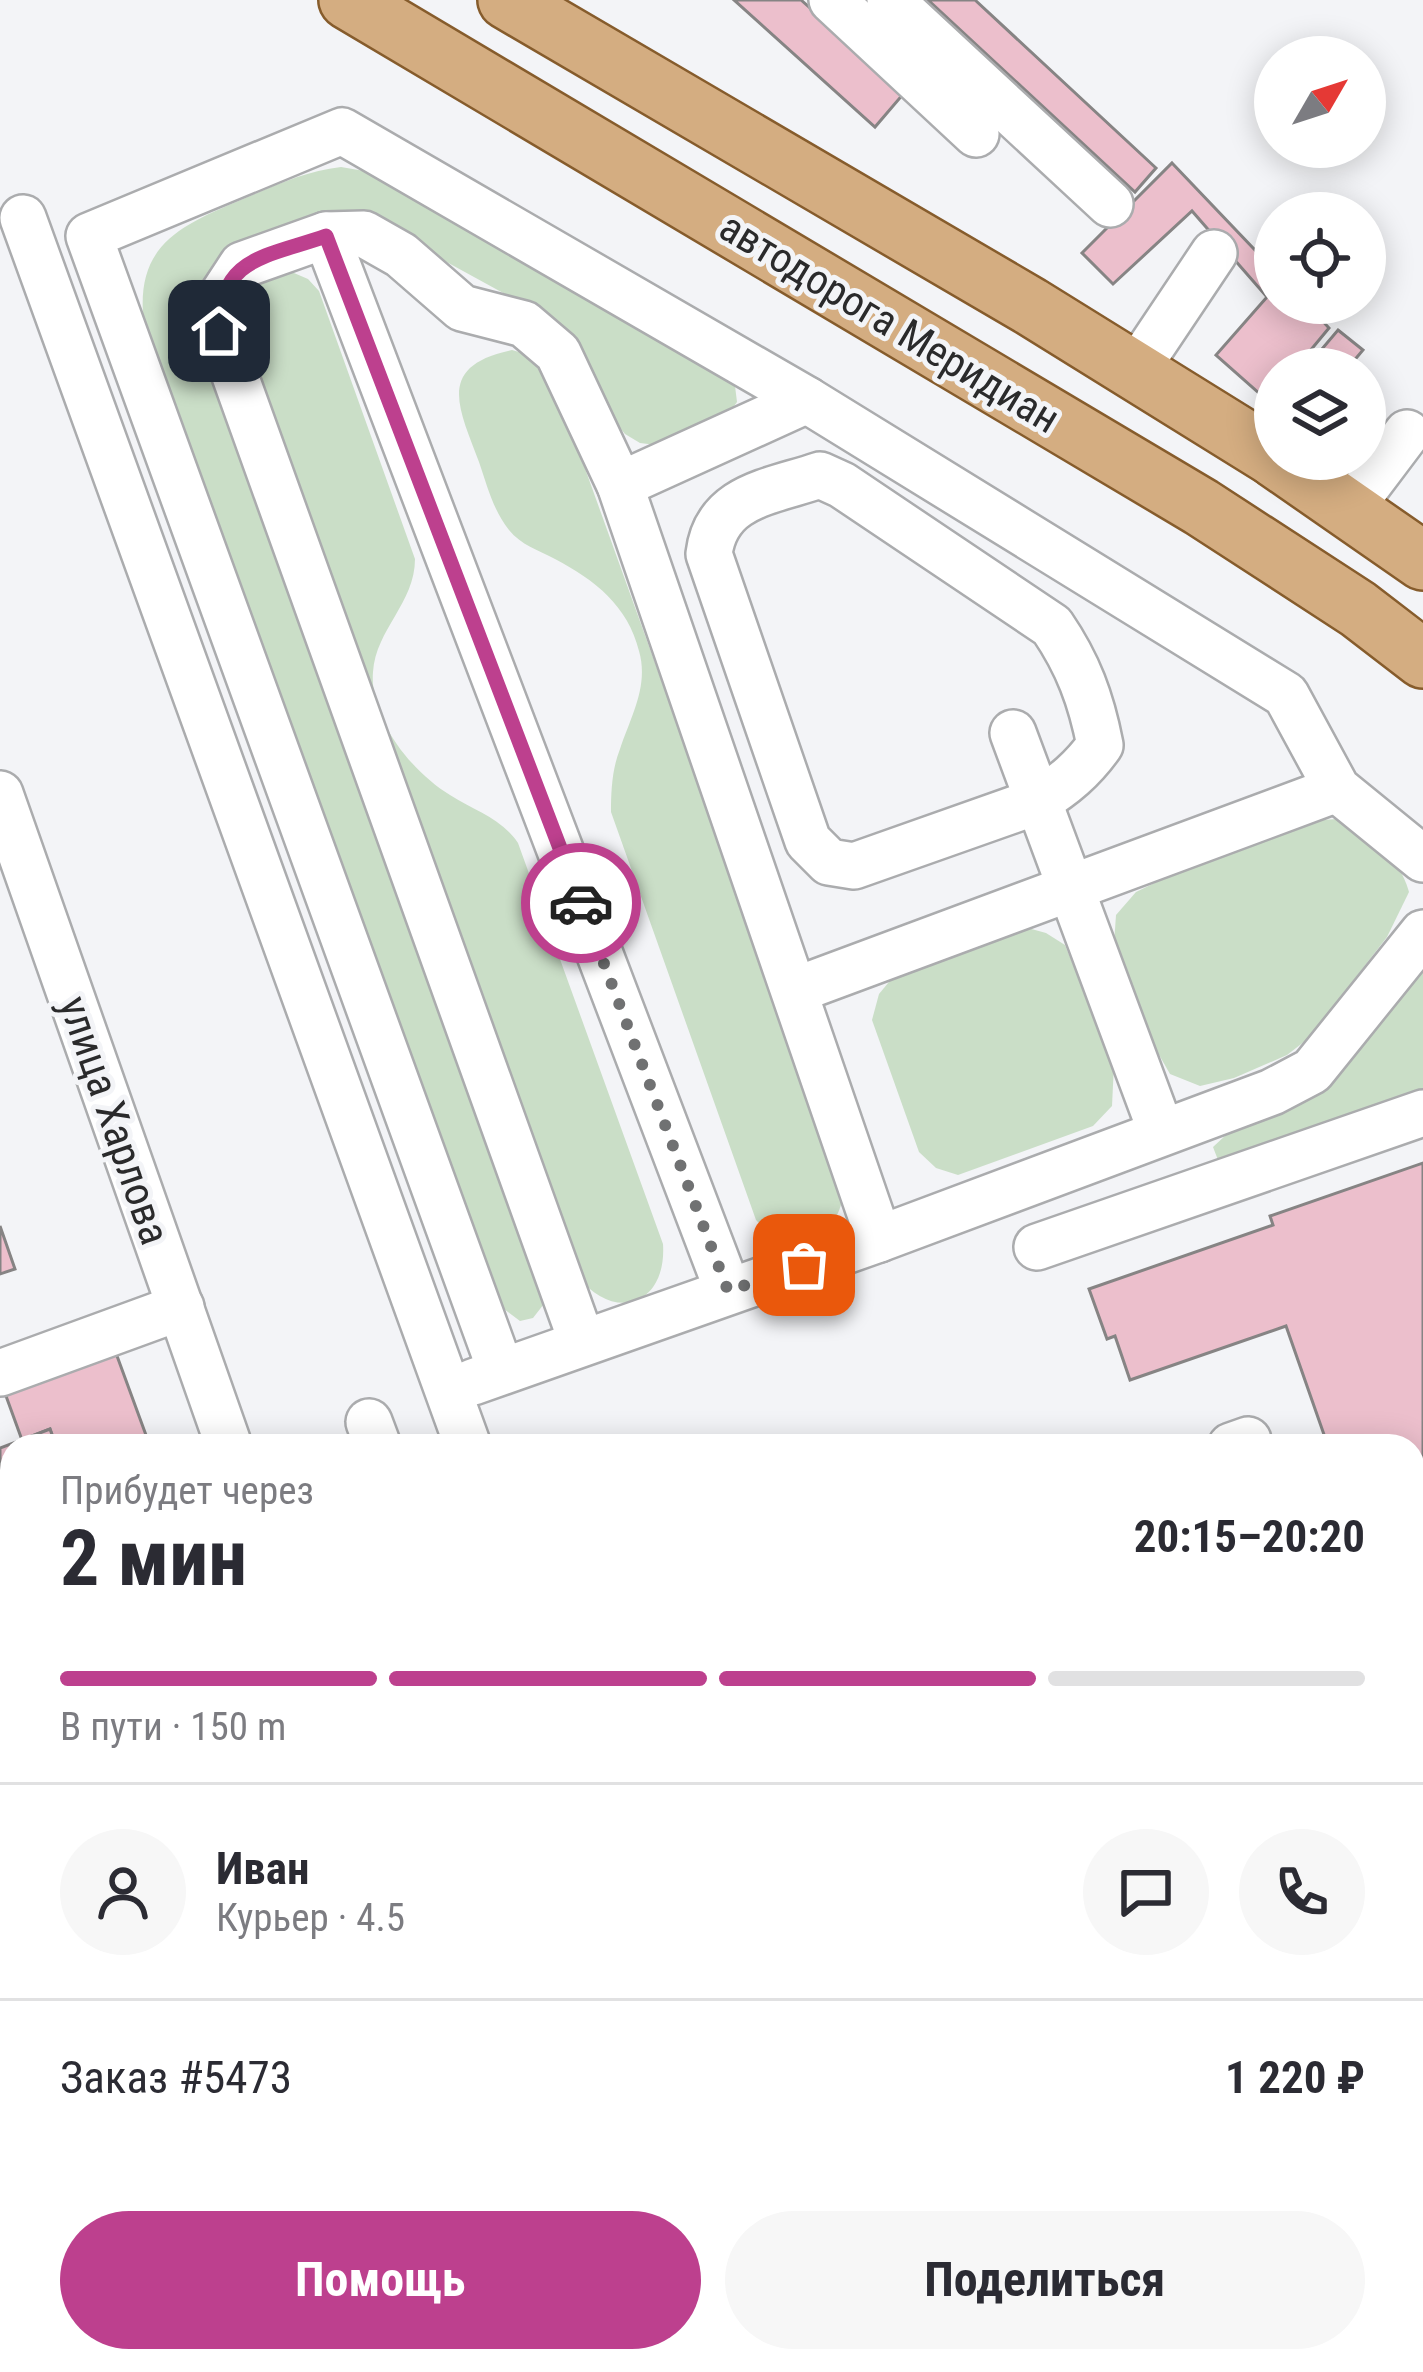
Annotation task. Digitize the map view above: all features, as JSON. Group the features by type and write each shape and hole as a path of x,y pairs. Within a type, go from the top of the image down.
{"main road":[{"name":"автодорога Меридиан","path":"348,0 1201,507 1358,609 1423,658"},
{"name":"автодорога Меридиан","path":"507,0 1254,446"},
{"name":"автодорога Меридиан","path":"1305,480 1423,561"}],"street":[{"path":"832,0 976,134"},
{"path":"890,0 1110,205"},
{"path":"501,1371 89,236 342,131 807,400 1286,695 1337,789 1423,859"},
{"path":"23,218 464,1434"},
{"path":"582,1342 219,331 219,300 242,265 326,236 364,234 401,255 462,308 524,325 558,353 620,485 879,1240"},
{"path":"326,236 728,1291"},
{"path":"1135,371 1214,253"},
{"path":"620,485 807,400"},
{"path":"1349,510 1407,433"},
{"path":"820,476 842,485 1052,626 1073,657 1091,698 1100,745 1087,764 1038,801 854,866 829,862 808,841 709,554 712,530 723,514 747,500 820,476"},
{"path":"1013,734 1161,1131"},
{"path":"796,990 1337,789"},
{"name":"улица Харлова","path":"0,794 225,1434"},
{"path":"448,1391 879,1240 1272,1093 1312,1071 1423,933"},
{"path":"1037,1247 1423,1113"},
{"path":"0,1373 181,1307"}],"green space":[{"path":"341,167 370,172 718,368 735,386 737,402 727,416 656,445 640,443 610,416 554,321 381,226 211,275 547,1300 533,1318 520,1321 504,1309 145,332 145,280 163,245 178,232 279,184"},
{"path":"280,267 308,279 319,291 415,559 409,589 376,657 378,708 396,742 421,773 495,821 518,843 663,1244 656,1281 635,1301 607,1299 577,1275 231,323 240,288"},
{"path":"512,350 533,356 551,374 844,1188 834,1221 812,1239 785,1239 756,1220 611,812 615,764 642,676 634,635 596,585 509,530 495,506 465,424 459,392 462,378 488,357"},
{"path":"1337,819 1382,848 1404,879 1409,892 1387,937 1309,1038 1287,1055 1234,1078 1200,1086 1170,1074 1154,1046 1114,944 1116,915 1136,892 1293,822"},
{"path":"1017,925 1046,933 1065,945 1114,1064 1112,1106 1093,1126 958,1175 936,1168 919,1152 872,1020 879,994 898,971"},
{"path":"1423,959 1423,1089 1218,1160 1213,1147 1241,1121 1341,1071"}],"building":[{"path":"734,0 801,0 905,92 875,127"},
{"path":"928,0 975,0 1156,168 1135,192"},
{"path":"1172,163 1254,249 1254,282 1192,211 1113,284 1082,253"},
{"path":"1254,312 1254,324 1325,324 1329,328 1312,348 1254,348 1254,389 1216,355"},
{"path":"1338,330 1360,348 1323,348"},
{"path":"1423,1163 1423,1434 1324,1434 1286,1326 1130,1380 1115,1336 1107,1339 1089,1289 1273,1225 1270,1216"},
{"path":"0,1226 15,1269 0,1274"},
{"path":"113,1345 146,1434 52,1434 50,1429 20,1434 2,1385"}],"way so far":[{"path":"581,903 728,1291 804,1265"}],"route":[{"path":"219,331 219,300 242,265 326,236 581,903"}]}
